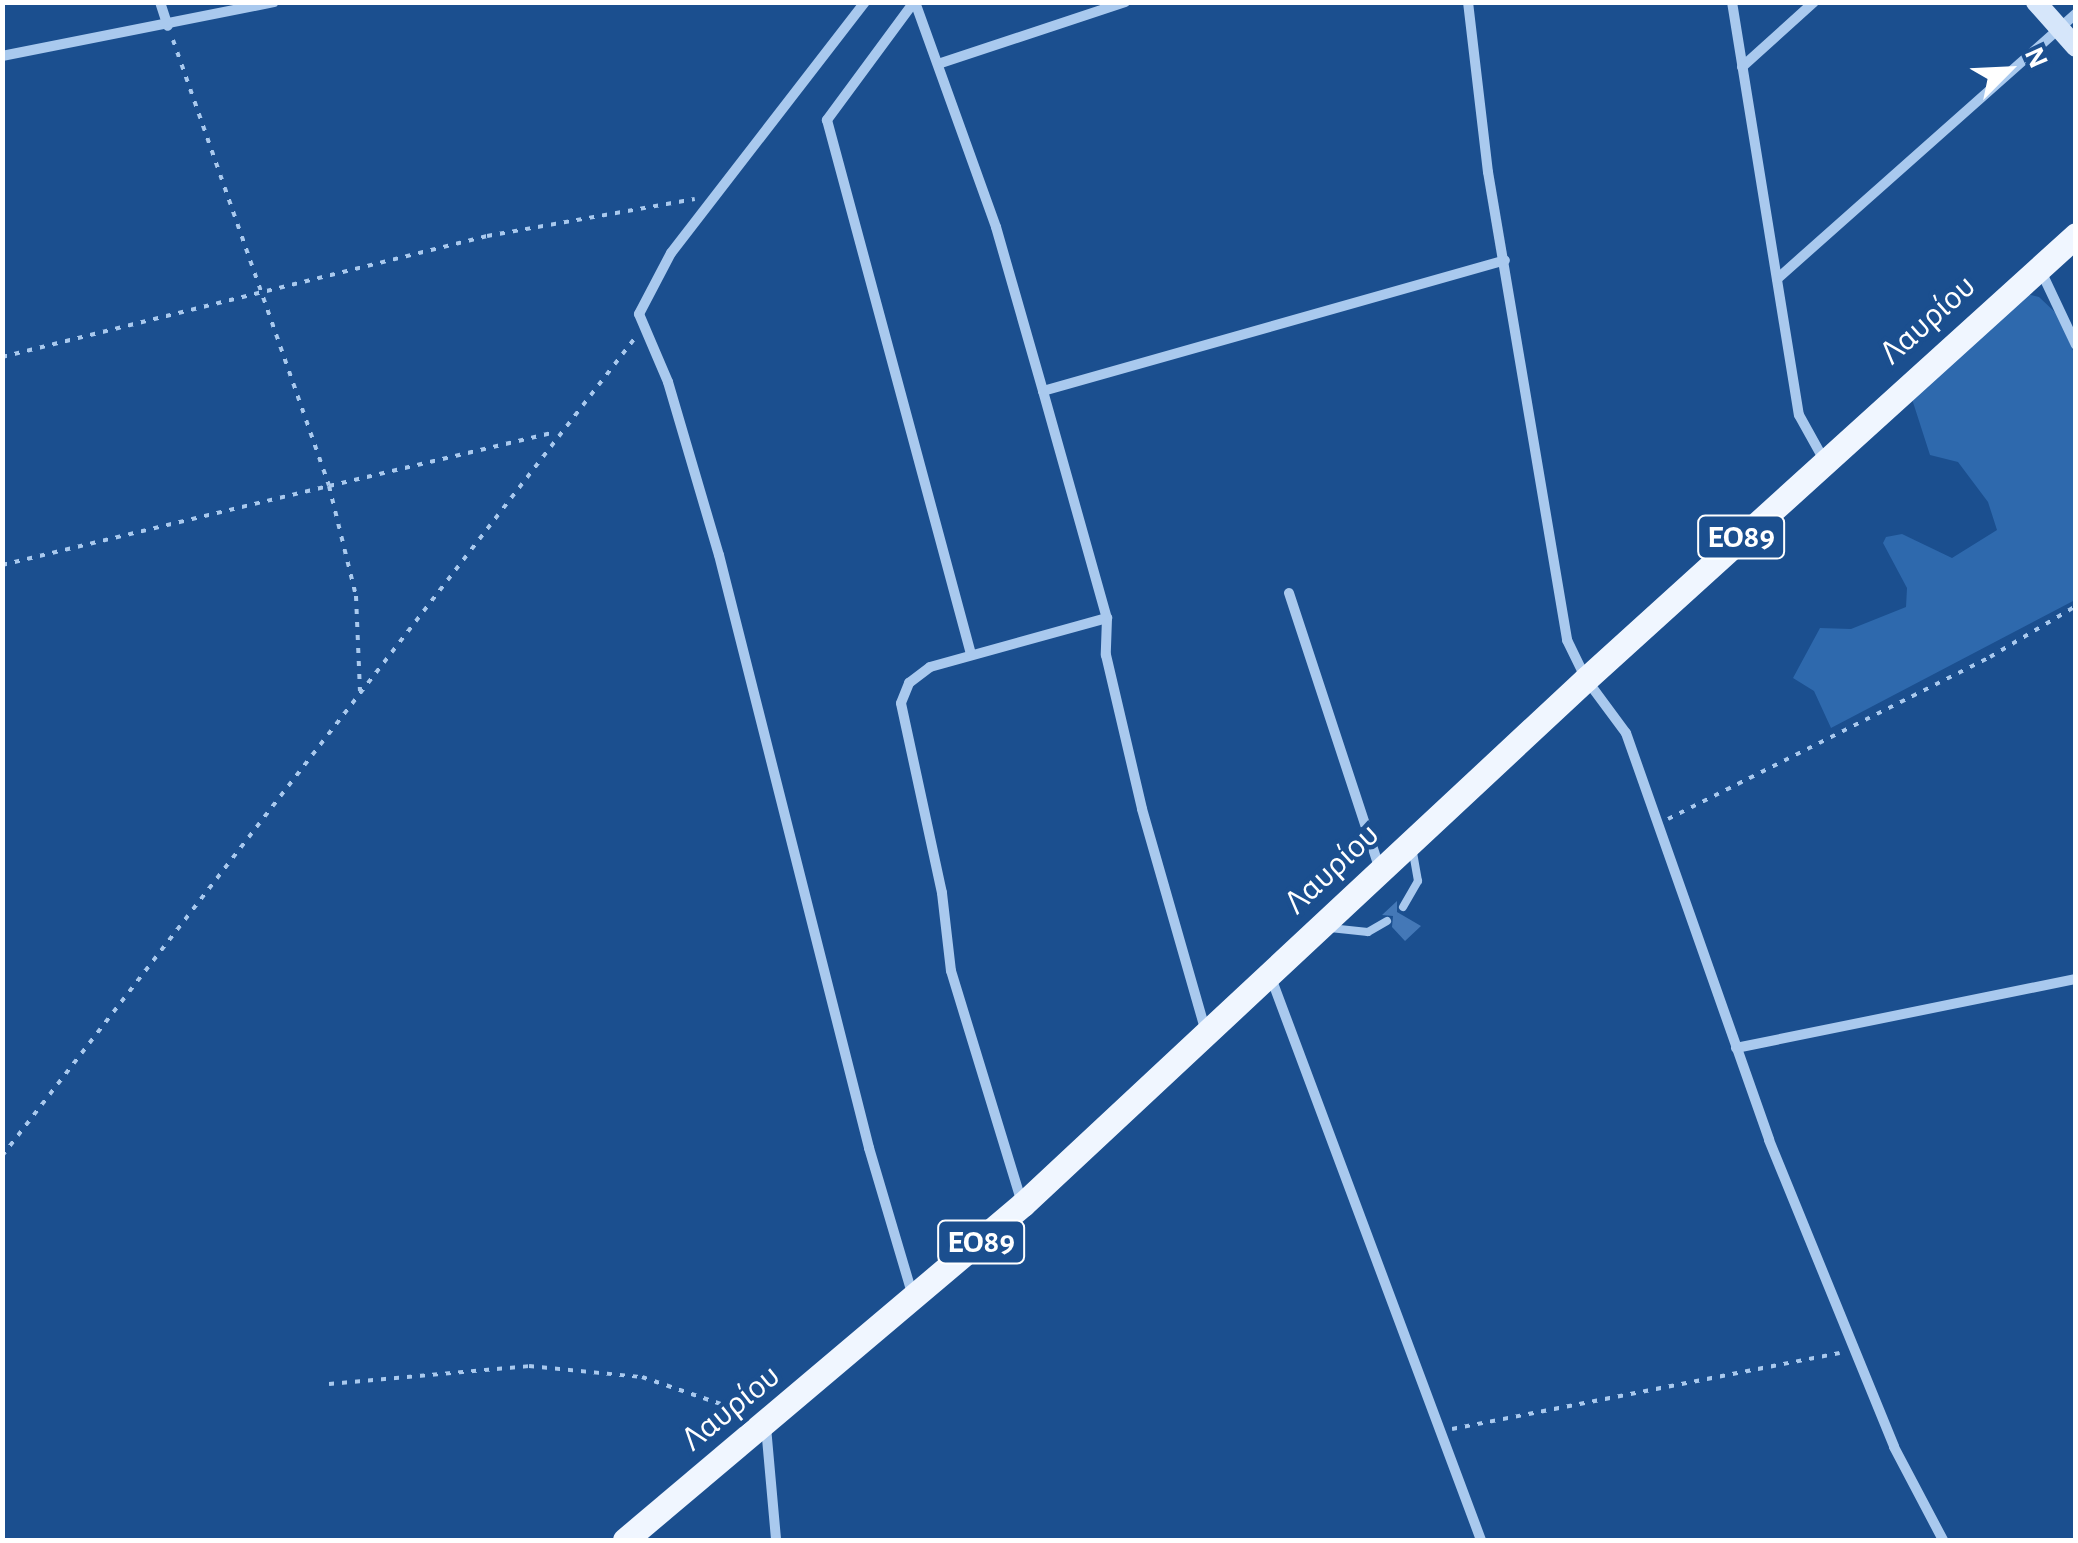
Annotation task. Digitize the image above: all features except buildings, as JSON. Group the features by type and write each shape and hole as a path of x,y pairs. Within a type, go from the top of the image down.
{"main road":[{"name":"Λαυρίου","path":"625,1540 914,1301 1023,1204 1207,1038 1410,843 1824,460 2076,236"}],"street":[{"path":"160,2 168,26"},
{"path":"2,56 274,2"},
{"path":"865,2 645,293 641,330 668,382 720,555 869,1148 914,1301"},
{"path":"971,654 827,120 914,2 942,63 1043,391 1107,618 1106,655 1142,810 1207,1038"},
{"path":"942,63 1125,2"},
{"path":"1468,2 1475,89 1556,589 1586,679 1626,733 1736,1048 1854,1350 1943,1540"},
{"path":"1732,2 1800,415 1824,460"},
{"path":"1742,67 1814,2"},
{"path":"2036,2 2076,47"},
{"path":"1777,278 2076,14"},
{"path":"1043,391 1505,260"},
{"path":"2040,268 2076,345"},
{"path":"1290,593 1381,871"},
{"path":"1023,1204 951,971 942,893 901,703 908,683 930,667 1107,618"},
{"path":"1270,975 1481,1540"},
{"path":"1736,1048 2076,979"},
{"path":"766,1424 776,1540"}],"lane":[{"path":"1403,907 1418,881 1410,843"},
{"path":"1322,926 1356,934 1387,921"}],"path":[{"path":"168,26 329,486 356,596 360,691"},
{"path":"2,357 487,236 715,196"},
{"path":"2,1156 558,432 641,330"},
{"path":"2,565 558,432"},
{"path":"1660,823 1990,657 2076,606"},
{"path":"1440,1431 1854,1350"},
{"path":"328,1384 530,1366 642,1378 732,1405 766,1424"}],"shaded area":[{"path":"2018,292 2039,297 2057,314 2075,355 2075,600 1831,728 1814,691 1793,678 1820,628 1851,629 1906,607 1907,588 1883,543 1886,537 1902,534 1952,558 1997,530 1988,502 1958,462 1930,455 1911,396"}]}
